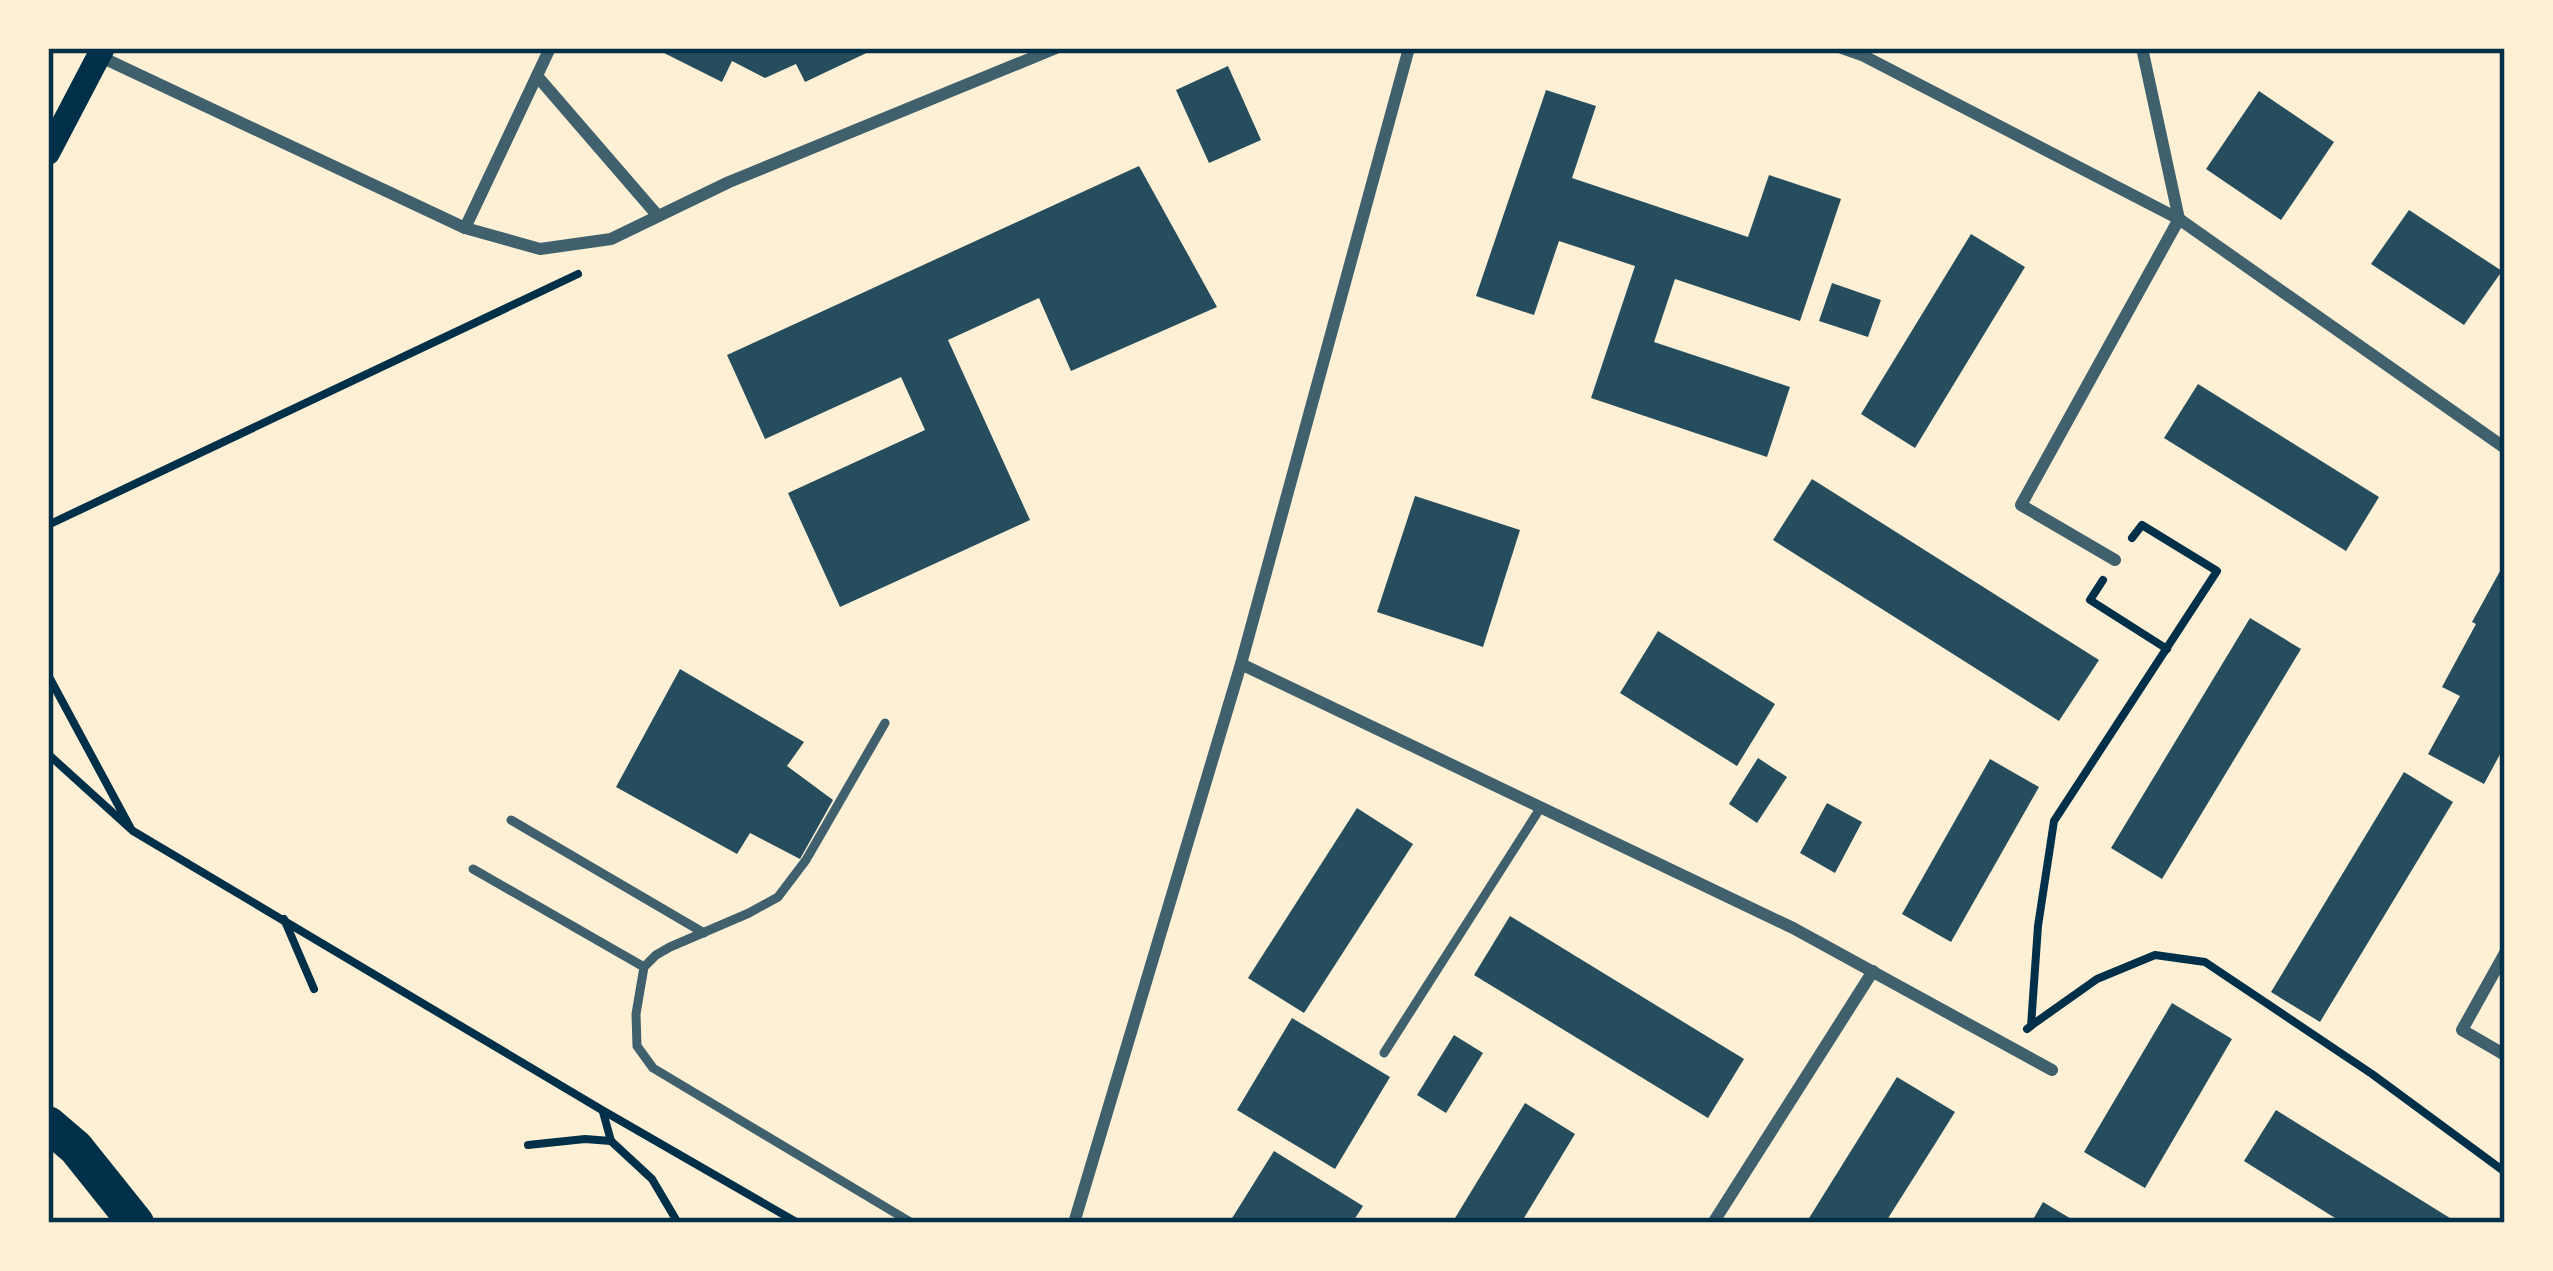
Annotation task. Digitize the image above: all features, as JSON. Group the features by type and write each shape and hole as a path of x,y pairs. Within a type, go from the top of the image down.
{"highway":[{"path":"48,1124 76,1148 136,1223"}],"main road":[{"path":"48,153 101,52"}],"street":[{"path":"465,228 550,48"},
{"path":"101,52 465,228 540,249 611,238 729,182 1056,48"},
{"path":"1074,1223 1241,664 1409,48"},
{"path":"1842,48 2179,219 2505,448"},
{"path":"2115,560 2021,505 2179,219 2142,48"},
{"path":"537,76 658,217"},
{"path":"1241,664 1793,928 2052,1070"},
{"path":"2505,953 2462,1030 2505,1055"},
{"path":"1713,1223 1874,971"}],"lane":[{"path":"885,723 806,860 778,897 656,956 644,968 636,1014 637,1046 653,1068 913,1223"},
{"path":"1384,1053 1541,807"},
{"path":"511,820 704,933"},
{"path":"472,869 644,968"}],"path":[{"path":"48,525 582,272"},
{"path":"2031,1026 2038,926 2054,820 2167,649 2217,571 2142,525 2090,600 2167,649"},
{"path":"48,675 133,831"},
{"path":"48,754 133,831 797,1223"},
{"path":"284,919 314,989"},
{"path":"2006,1043 2097,979 2155,955 2205,962 2372,1074 2505,1172"},
{"path":"602,1111 611,1141 652,1179 678,1223"},
{"path":"529,1145 611,1141"}],"building":[{"path":"654,48 877,48 805,82 796,64 765,78 732,61 722,82"},
{"path":"1228,66 1261,140 1209,163 1176,90"},
{"path":"1546,90 1596,106 1572,178 1748,237 1769,175 1841,199 1800,321 1675,279 1654,342 1790,387 1767,457 1591,398 1635,266 1559,241 1534,315 1476,296"},
{"path":"2259,91 2334,142 2281,220 2206,169"},
{"path":"1139,166 1217,307 1071,371 1039,298 948,340 1030,520 840,607 788,493 925,430 901,377 765,439 727,355"},
{"path":"2409,210 2502,271 2464,325 2371,264"},
{"path":"1971,234 2025,267 1915,448 1861,414"},
{"path":"1832,283 1881,300 1868,337 1819,321"},
{"path":"2198,384 2379,497 2346,551 2164,438"},
{"path":"1812,479 2099,660 2059,721 1773,540"},
{"path":"1415,496 1520,530 1483,647 1377,612"},
{"path":"2505,562 2505,745 2484,784 2428,754 2460,696 2442,687"},
{"path":"2250,618 2301,649 2162,879 2111,848"},
{"path":"1658,631 1775,704 1737,766 1620,693"},
{"path":"680,669 804,742 787,766 833,800 800,859 750,833 737,854 616,787"},
{"path":"1758,758 1787,777 1757,823 1729,804"},
{"path":"1990,759 2039,787 1951,942 1902,914"},
{"path":"2404,772 2453,802 2320,1022 2271,992"},
{"path":"1827,803 1862,822 1835,873 1800,853"},
{"path":"1357,808 1413,844 1304,1013 1248,978"},
{"path":"1510,916 1744,1059 1708,1118 1474,975"},
{"path":"2172,1003 2232,1039 2145,1188 2084,1152"},
{"path":"1292,1018 1390,1077 1335,1169 1237,1110"},
{"path":"1454,1035 1483,1053 1446,1113 1417,1095"},
{"path":"1897,1077 1955,1112 1885,1223 1806,1223"},
{"path":"1525,1103 1575,1134 1521,1223 1452,1223"},
{"path":"2276,1110 2458,1223 2343,1223 2244,1161"},
{"path":"1274,1151 1363,1206 1352,1223 1229,1223"},
{"path":"2043,1202 2078,1223 2031,1223"}]}
